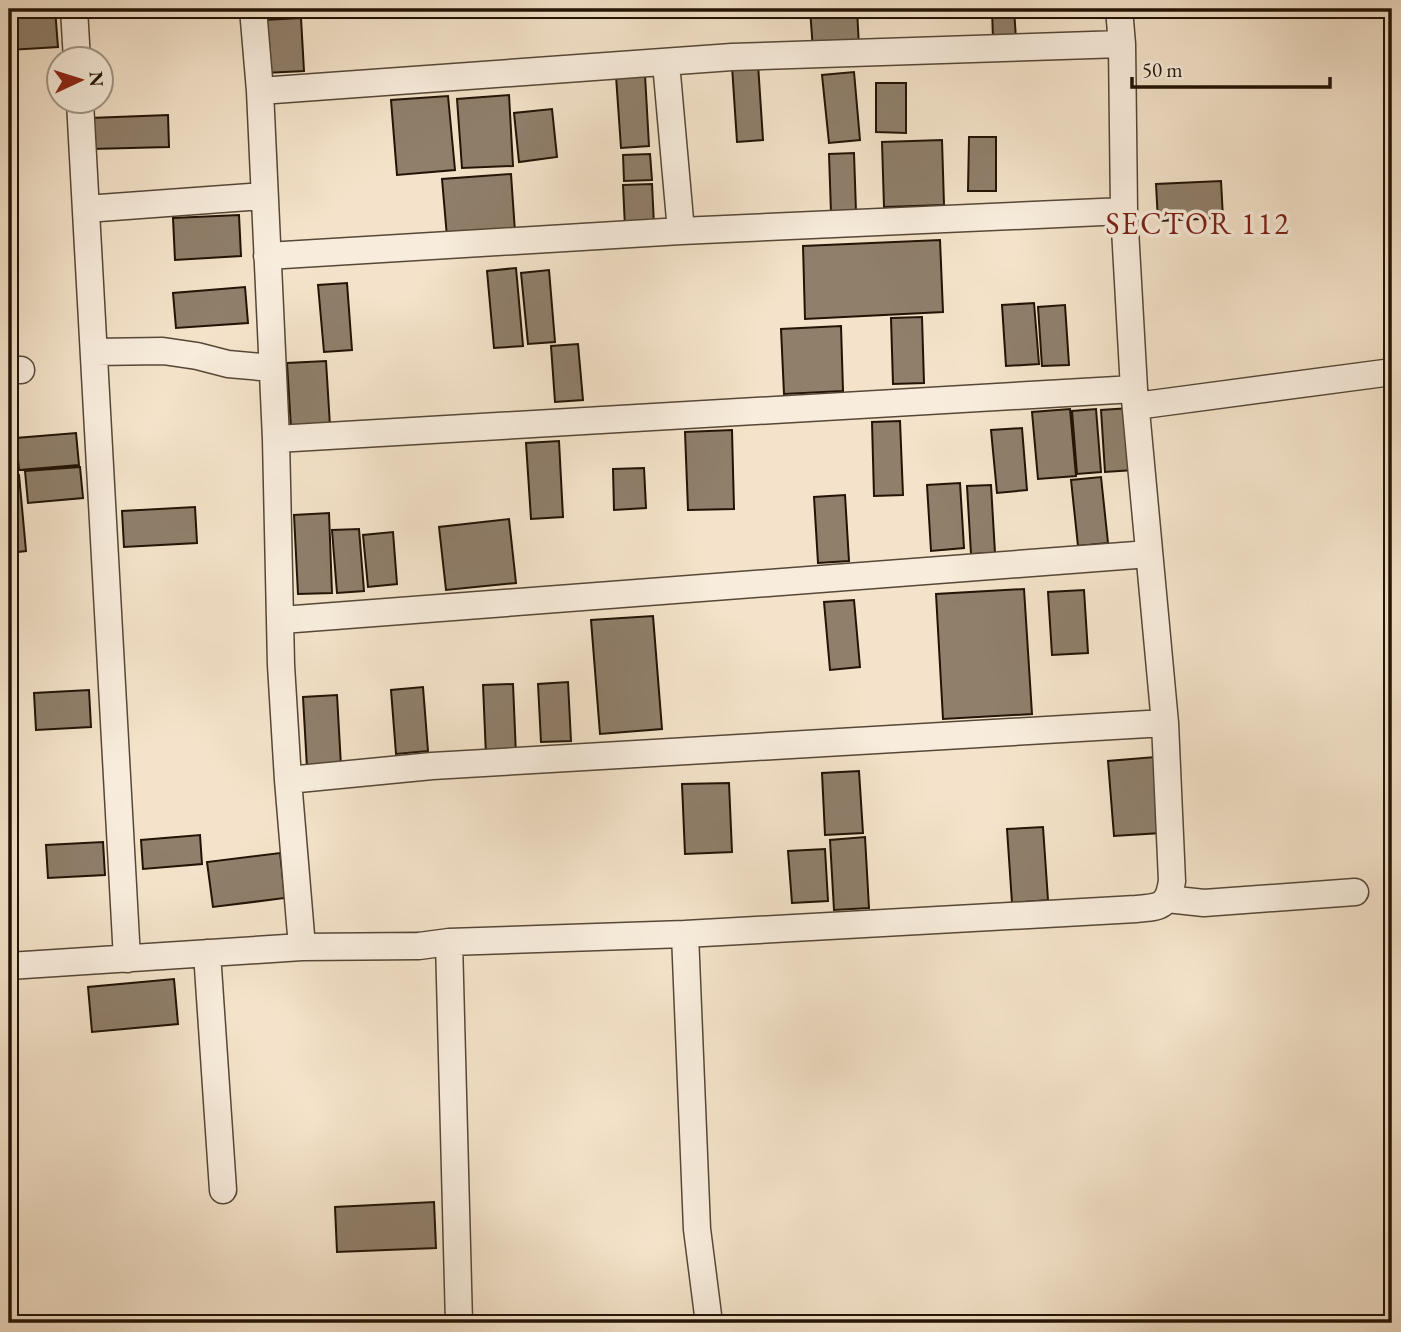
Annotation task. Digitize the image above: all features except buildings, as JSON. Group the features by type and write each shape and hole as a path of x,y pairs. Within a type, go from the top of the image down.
{"street":[{"path":"74,9 76,46"},
{"path":"253,9 260,91 276,439 281,665 302,947"},
{"path":"9,966 302,947 419,946 449,942 685,934 1136,909 1163,904 1167,900 1172,881 1165,723 1135,398 1125,211 1119,9"},
{"path":"260,91 732,57 1122,44"},
{"path":"666,63 681,231"},
{"path":"81,116 127,959"},
{"path":"86,209 264,197"},
{"path":"267,256 681,231 1125,211"},
{"path":"94,352 163,351 228,364 272,368"},
{"path":"276,439 1135,398 1392,372"},
{"path":"282,620 1149,554"},
{"path":"288,780 432,766 1165,723"},
{"path":"1167,900 1215,902 1355,892"},
{"path":"685,934 697,1229 709,1323"},
{"path":"449,942 459,1323"},
{"path":"207,953 223,1190"}],"district":[{"name":"SECTOR 112","path":"1198,223"}]}
